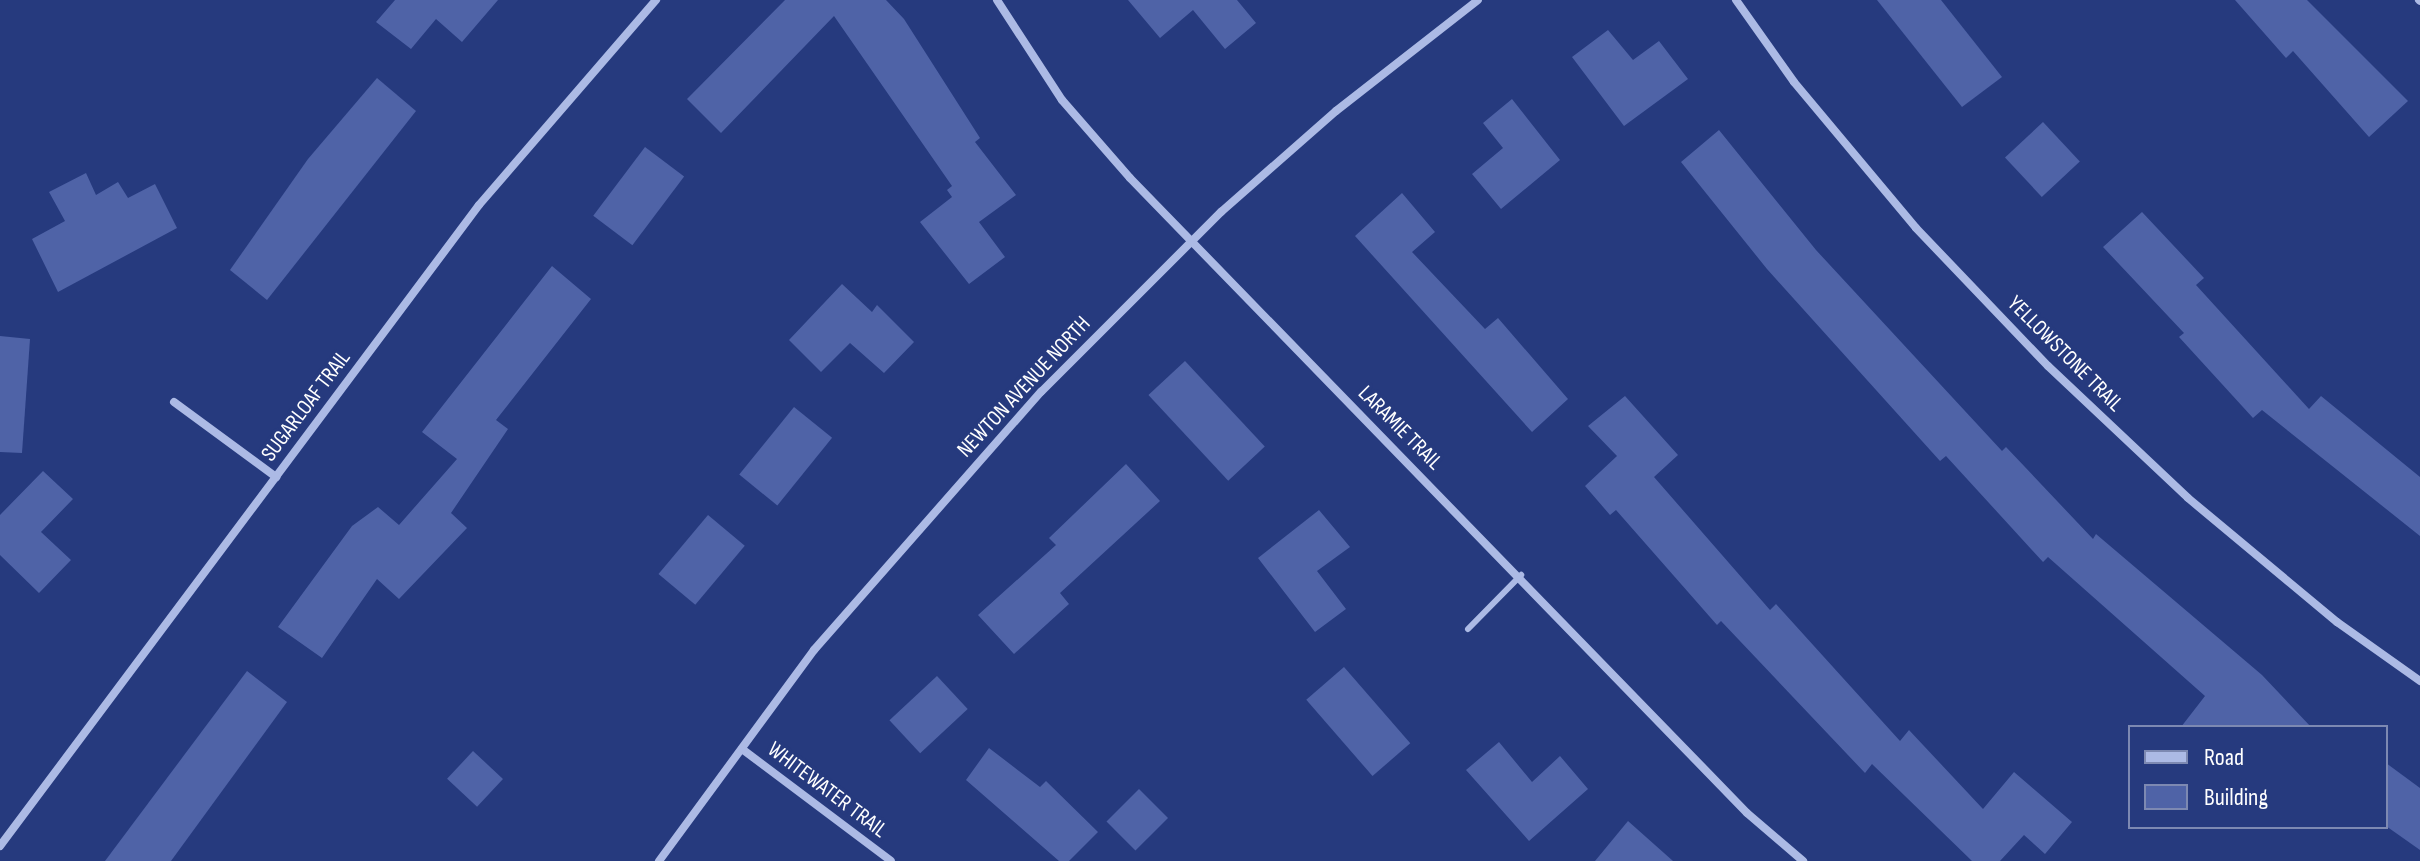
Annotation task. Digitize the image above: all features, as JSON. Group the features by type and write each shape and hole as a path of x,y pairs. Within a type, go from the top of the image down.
{"street":[{"name":"SUGARLOAF TRAIL","path":"0,846 479,205 656,0"},
{"name":"LARAMIE TRAIL","path":"997,0 1062,100 1191,242 1521,575 1747,813 1803,861"},
{"name":"NEWTON AVENUE NORTH","path":"659,861 814,650 925,520 1191,242 1336,111 1478,0"},
{"name":"YELLOWSTONE TRAIL","path":"1736,0 1794,82 1916,228 2048,366 2188,498 2337,622 2420,681"},
{"path":"174,402 276,477"},
{"name":"WHITEWATER TRAIL","path":"742,749 891,861"}],"lane":[{"path":"1468,629 1521,575"}],"building":[{"path":"395,0 498,0 462,42 436,19 411,49 376,22"},
{"path":"785,0 886,0 904,19 980,138 975,142 1016,195 979,222 1005,257 969,284 920,222 952,197 947,190 952,186 834,16 721,133 687,99"},
{"path":"1128,0 1237,0 1256,23 1225,49 1193,10 1160,38"},
{"path":"1877,0 1941,0 2002,77 1962,107"},
{"path":"2235,0 2307,0 2408,101 2369,137 2293,51 2286,58"},
{"path":"1608,30 1633,60 1659,41 1688,79 1624,126 1572,57"},
{"path":"377,78 416,111 267,300 230,270 308,159"},
{"path":"1512,99 1560,160 1501,209 1472,174 1503,148 1483,123"},
{"path":"2043,122 2080,161 2042,197 2005,157"},
{"path":"1719,130 1816,250 2002,451 2006,447 2093,539 2096,534 2262,675 2309,725 2183,725 2205,696 2048,557 2043,562 1946,456 1940,461 1767,269 1681,162"},
{"path":"645,147 684,176 632,245 593,216"},
{"path":"86,173 96,195 118,182 128,198 155,184 177,228 58,292 32,239 65,221 49,192"},
{"path":"1402,193 1435,232 1412,252 1485,329 1498,318 1568,399 1532,432 1355,236"},
{"path":"2142,212 2204,278 2196,285 2309,409 2321,396 2420,477 2420,536 2262,410 2253,418 2179,337 2184,333 2103,247"},
{"path":"552,266 591,299 496,420 508,429 451,513 467,528 399,599 377,579 322,658 278,627 352,526 378,507 399,525 457,459 422,432"},
{"path":"842,284 872,312 877,305 914,342 884,373 850,343 821,372 789,340"},
{"path":"0,336 30,339 22,453 0,452"},
{"path":"1185,361 1265,447 1228,481 1148,395"},
{"path":"1625,396 1678,455 1654,477 1770,610 1776,604 1900,741 1909,730 1983,809 2014,772 2072,822 2045,854 2024,835 2000,861 1972,861 1872,764 1865,773 1721,621 1717,625 1616,510 1610,515 1585,486 1617,456 1588,426"},
{"path":"794,407 832,438 777,505 739,475"},
{"path":"1126,464 1160,501 1060,593 1069,604 1014,654 978,615 1056,545 1049,538"},
{"path":"43,471 73,499 41,532 71,560 39,593 0,555 0,515"},
{"path":"1319,510 1350,547 1317,571 1346,609 1315,632 1258,558"},
{"path":"708,515 745,546 695,605 659,574"},
{"path":"1344,667 1410,743 1373,776 1306,700"},
{"path":"247,671 287,702 171,861 105,861"},
{"path":"937,676 968,709 920,753 889,720"},
{"path":"1499,742 1532,782 1560,756 1588,789 1529,841 1466,770"},
{"path":"989,748 1040,787 1046,781 1098,832 1069,861 1059,861 966,780"},
{"path":"473,751 503,779 477,807 447,779"},
{"path":"2388,764 2420,788 2420,850 2388,827"},
{"path":"1139,789 1168,818 1135,851 1106,822"},
{"path":"1628,821 1673,861 1595,861"}]}
